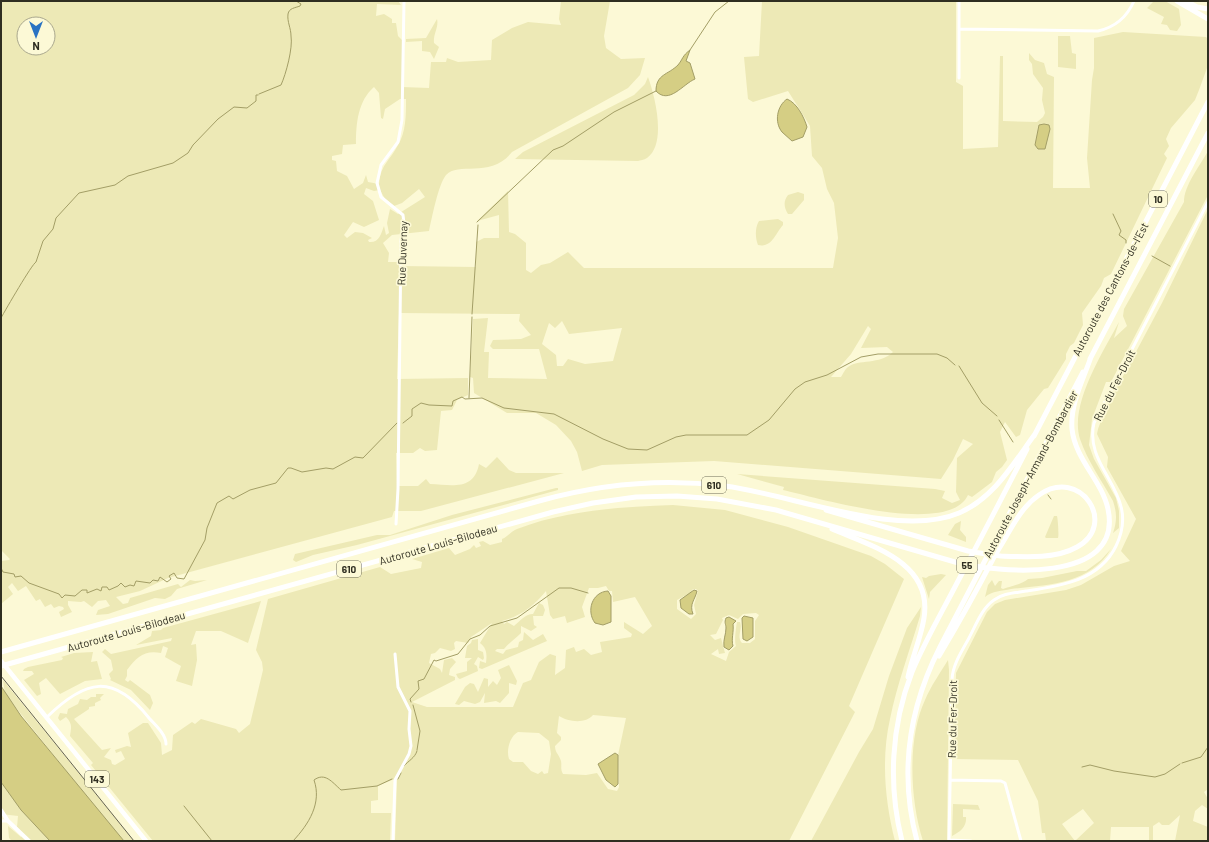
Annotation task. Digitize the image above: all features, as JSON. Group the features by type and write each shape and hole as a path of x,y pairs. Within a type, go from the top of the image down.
{"highway":[{"path":"1177,1 1208,19"},
{"path":"1186,1 1197,7 1208,9"},
{"name":"Autoroute des Cantons-de-l'Est","path":"1035,434 1208,102"},
{"name":"Autoroute des Cantons-de-l'Est","path":"1091,356 1208,133"},
{"path":"1200,149 1208,137"},
{"path":"810,520 955,562 994,569 1042,569 1074,564 1093,554 1105,539 1109,521 1107,505 1078,450 1072,429 1074,406 1091,356"},
{"name":"Autoroute Joseph-Armand-Bombardier","path":"917,841 910,804 908,759 913,721 927,675 1091,356"},
{"path":"779,496 894,520 920,522 943,519 968,509 989,494 1004,477 1035,434"},
{"name":"Autoroute Joseph-Armand-Bombardier","path":"902,841 895,802 893,770 896,736 904,698 921,653 1035,434"},
{"name":"Autoroute Louis-Bilodeau","path":"3,651 578,491 632,484 683,482 725,486 779,496"},
{"path":"779,496 961,549 1002,556 1045,555 1063,553 1076,548 1086,540 1093,530 1094,516 1091,504 1080,492 1064,487 1045,492 1030,502 1004,540 950,637 927,675"},
{"name":"Autoroute Louis-Bilodeau","path":"1,666 553,512 593,503 646,497 708,498 753,505 810,520"},
{"path":"810,520 892,557 909,569 919,583 924,601 924,617 910,668 904,698"}],"main road":[{"name":"143","path":"1,661 146,841"}],"street":[{"name":"Rue Duvernay","path":"396,524 398,490 401,240 404,221 401,212 382,197 377,183 381,165 398,142 401,131 404,81 404,1"},
{"path":"959,1 959,78"},
{"path":"959,29 1101,30 1111,27 1121,20 1128,13 1134,1"},
{"name":"Rue du Fer-Droit","path":"949,841 953,672 985,609 992,601 1005,595 1078,581 1104,563 1117,544 1123,523 1122,506 1094,448 1092,438 1094,425 1098,413 1208,202"},
{"path":"392,841 395,780 409,754 411,746 409,729 410,711 398,687 395,654"},
{"path":"47,717 80,691 94,687 113,689 126,694 137,703 164,736 166,744"},
{"path":"950,780 1001,781 1005,783 1021,841"},
{"path":"1,810 8,821 29,841"},
{"path":"1,821 8,821"},
{"path":"949,841 971,841"}],"shaded area":[{"path":"1,1 398,1 401,5 377,4 376,16 384,14 392,19 392,23 396,23 398,36 402,40 402,87 429,88 431,62 446,62 447,58 458,62 491,60 492,40 512,28 528,22 561,25 559,19 561,1 610,1 604,36 606,48 621,59 645,58 640,75 628,88 512,152 504,160 495,165 451,171 446,175 440,186 429,231 392,235 383,243 389,253 388,262 401,262 401,266 476,267 476,242 484,238 499,238 499,215 477,221 508,191 509,232 515,234 526,243 526,270 531,273 541,265 550,263 568,252 584,268 833,268 838,238 834,203 827,189 822,168 812,156 810,126 788,91 753,102 748,99 744,57 759,56 762,1 956,1 956,82 963,86 963,149 998,147 1000,56 1003,56 1003,121 1037,122 1043,117 1045,113 1042,100 1043,88 1033,74 1032,64 1029,60 1029,53 1035,60 1044,63 1047,74 1054,77 1053,188 1090,188 1087,158 1094,68 1094,38 1123,32 1206,37 1208,39 1207,68 1195,100 1171,128 1166,139 1169,146 1164,154 1167,158 1111,274 1104,278 1101,286 1082,313 1083,325 1074,343 1070,346 1066,354 1066,359 1048,388 1044,389 1027,410 1020,435 1016,437 1005,422 1000,432 1007,460 996,472 992,482 972,497 968,495 956,507 936,513 910,514 882,511 852,506 783,490 784,487 737,474 935,489 945,491 942,498 952,503 960,500 956,492 957,458 973,444 963,439 953,460 941,479 714,461 602,465 582,471 577,452 571,441 556,425 536,413 507,413 474,393 473,378 470,377 473,319 488,318 484,352 489,352 488,378 547,379 539,349 493,349 490,346 493,340 521,339 531,335 519,321 520,314 399,313 397,379 468,378 468,395 457,400 452,410 441,411 437,450 425,451 420,448 413,453 396,453 397,486 418,486 426,479 430,484 461,484 472,479 479,464 486,468 497,457 509,470 516,473 564,473 421,511 394,511 392,517 168,578 140,591 116,597 123,604 128,603 130,598 178,584 181,587 190,580 207,580 177,589 171,596 165,599 155,598 108,614 96,615 98,610 110,606 106,600 98,601 92,607 84,601 68,601 68,605 72,612 61,617 59,612 64,609 63,607 59,606 54,608 51,604 45,607 40,599 36,601 26,586 18,591 12,583 8,587 13,594 1,604 1,561 10,559 1,550","holes":["374,87 379,93 381,118 383,119 385,109 400,99 406,99 403,135 395,151 384,167 379,184 368,182 366,175 363,183 354,189 347,176 337,171 336,161 332,160 332,156 342,154 343,145 356,144 357,120 361,106 364,99","366,188 374,191 380,190 385,199 394,206 402,203 419,189 425,197 398,214 390,209 387,223 389,233 386,235 384,226 381,235 375,241 369,242 368,240 372,238 363,233 355,232 347,238 344,235 353,222 364,227 379,220 373,201 364,194","562,321 569,334 622,328 613,361 585,364 568,359 563,366 557,366 556,355 542,344 549,323 555,328","868,326 871,329 861,348 887,347 893,352 882,359 852,365 845,370 841,377 831,377 851,354"]},
{"path":"1165,1 1179,9 1181,25 1177,31 1170,30 1167,25 1161,24 1164,17 1147,8 1153,2"},
{"path":"437,19 434,43 439,47 434,59 430,52 422,51 422,41 406,42 406,39 426,38"},
{"path":"1058,36 1070,36 1072,53 1076,54 1076,69 1058,67"},
{"path":"690,50 686,61 690,63 695,79 671,95 661,95 656,91 658,81 663,75 678,65"},
{"path":"648,77 654,96 658,119 658,131 657,142 653,151 647,158 638,161 515,159 523,152 634,95 645,84"},
{"path":"787,99 791,101 800,111 807,127 803,137 792,141 782,132 777,119 781,106"},
{"path":"1039,125 1049,125 1050,129 1045,149 1038,149 1035,145"},
{"path":"1208,151 1208,198 1207,197 1111,382 1106,382 1092,419 1089,445 1094,459 1116,498 1119,511 1119,528 1113,533 1116,513 1113,501 1087,455 1080,439 1078,425 1079,411 1089,379 1119,322 1114,338 1127,326 1123,316 1124,309 1184,202 1189,182"},
{"path":"798,192 804,194 804,200 792,214 788,214 785,204 786,197"},
{"path":"1207,211 1208,789 1204,792 1208,799 1208,809 1202,805 1195,811 1193,821 1208,827 1208,841 1175,841 1180,815 1169,825 1162,825 1159,822 1153,826 1153,841 1149,841 1149,827 1111,827 1110,841 1075,841 1046,841 1045,833 1042,833 1038,801 1018,760 954,759 956,673 987,612 995,604 1005,600 1066,590 1081,585 1114,566 1130,561 1121,551 1136,519 1107,467 1108,457 1097,434 1105,410 1162,303","holes":["1083,809 1094,823 1075,841 1062,824"]},
{"path":"778,219 783,222 783,225 773,240 767,244 758,245 756,233 759,221"},
{"path":"558,488 558,490 357,545 313,555 296,562 293,560 295,554 377,535 390,535 452,515"},
{"path":"673,505 725,510 788,527 871,556 885,564 904,579 849,706 855,712 789,841 395,841 397,780 392,780 378,786 378,800 371,801 371,813 391,813 390,841 153,841 91,765 93,763 70,736 71,726 68,719 66,717 60,721 58,718 60,713 67,714 68,709 78,704 80,699 87,700 91,697 96,697 96,694 104,694 100,698 101,700 95,703 95,706 89,707 89,709 74,719 102,750 111,748 104,757 111,760 112,764 115,765 125,759 121,751 116,753 115,750 127,746 131,747 128,733 143,723 148,723 161,743 162,755 172,750 173,735 192,722 195,724 201,719 236,729 239,733 250,724 263,670 262,662 256,650 268,599 380,567 391,574 421,568 422,562 412,559 449,548 455,555 470,549 474,545 476,548 481,546 479,542 483,541 490,545 502,542 502,539 515,530 555,518 614,508","holes":["606,586 609,591 612,591 613,602 635,597 652,626 643,634 624,622 624,628 632,634 631,637 600,642 602,652 591,655 584,649 576,652 574,647 566,650 565,668 555,675 556,656 550,654 539,662 531,680 523,683 513,707 427,707 412,702 455,680 455,677 449,675 450,669 456,662 452,658 444,660 442,673 440,669 429,663 431,654 435,653 440,648 451,651 455,649 454,643 456,641 468,643 471,637 492,623 480,643 484,647 486,654 486,663 480,661 479,668 482,669 547,641 543,634 533,640 524,632 523,640 519,642 518,647 506,650 503,654 495,651 497,649 504,649 519,635 521,633 521,626 531,631 537,627 534,625 533,616 543,616 545,610 543,605 539,603 533,614 525,617 514,626 507,622 504,624 502,621 527,610 546,591 550,615 553,619 565,616 567,623 585,617 582,607 589,588","693,589 698,591 694,605 696,614 691,619 677,609 677,600 690,593","756,613 759,615 755,621 755,639 750,643 742,643 740,640 741,625 740,622 737,622 735,638 736,646 729,652 726,661 711,654 718,649 719,654 725,653 721,638 715,640 710,635 716,634 723,620 722,618 729,615 738,619 743,614","593,715 626,718 618,755 619,787 617,791 608,789 597,773 586,775 563,774 562,772 561,761 555,746 561,740 561,737 557,733 559,716 572,721 586,720","518,732 539,733 549,741 551,754 548,773 544,774 542,771 538,774 531,771 523,762 513,762 509,759 508,748 513,737"]},
{"path":"1054,516 1057,516 1058,538 1046,538 1045,537"},
{"path":"961,521 960,530 966,537 966,542 948,535 955,524"},
{"path":"1111,549 1102,561 1092,569 1067,581 1011,589 997,592 985,597 988,585 992,580 995,586 999,581 1002,581 1001,588 1003,589 1020,584 1028,579 1042,578 1077,571 1086,571 1101,560"},
{"path":"941,574 946,575 930,592 929,599 922,577 926,578"},
{"path":"694,590 697,591 692,605 693,614 689,614 681,608 680,600"},
{"path":"608,591 611,596 611,622 603,625 595,623 591,613 594,598 602,592"},
{"path":"261,601 248,643 221,631 196,631 191,645 196,644 197,660 192,686 176,681 181,666 165,657 168,648 163,646 161,653 155,652 145,654 134,661 127,670 125,680 128,682 130,680 150,695 153,703 150,710 131,690 110,680 109,674 113,670 111,660 102,652 105,649 111,654 171,641 172,638 136,645 151,636 152,631 161,630 163,628"},
{"path":"921,607 920,616 896,693 887,734 885,780 895,841 811,841 873,729 889,676 907,628"},
{"path":"744,616 753,618 753,637 747,641 743,639 742,618"},
{"path":"729,617 736,621 733,624 733,646 729,650 724,647 724,639 726,630 725,620"},
{"path":"478,639 478,650 483,652 484,658 483,660 478,657 474,664 477,666 478,671 460,679 456,674 467,671 467,662 472,658 465,658 467,646 472,640"},
{"path":"93,652 91,662 97,661 102,679 85,681 60,694 46,678 39,683 41,694 37,696 24,680 34,674 32,671 23,671 28,667 62,660 63,658 61,657 74,653"},
{"path":"948,660 947,841 923,841 915,807 913,789 912,770 915,733 925,700"},
{"path":"509,665 517,681 516,685 509,683 509,693 500,703 496,701 484,703 485,693 480,702 475,704 464,701 459,705 455,704 465,687 470,683 474,684 478,692 484,678 488,679 488,687 493,681 497,685 501,678 498,670"},
{"path":"3,680 134,841 124,841 75,782 5,694"},
{"path":"1,686 21,716 124,841 50,841 21,810 1,782"},
{"path":"615,753 618,755 618,784 615,787 606,780 598,764"},
{"path":"1,782 21,810 50,841 12,841 9,838 8,826 21,837 23,834 17,827 18,816 1,814"},
{"path":"953,804 978,805 980,810 963,809 963,817 966,817 965,824 960,831 952,836"}],"waterway":[{"path":"259,94 281,85 283,80 289,61 291,47 291,33 288,14 291,9 300,6 301,4 296,1"},
{"path":"690,50 715,12 729,1"},
{"path":"477,222 553,150 563,146 614,112 656,91"},
{"path":"1,318 24,278 36,262 43,241 53,229 56,218 79,193 115,185 128,176 173,163 188,153 193,145 218,119 234,107 247,108 256,101 256,95 258,95"},
{"path":"1113,214 1121,231 1119,235 1126,240 1126,243"},
{"path":"472,314 478,225"},
{"path":"1152,256 1170,266"},
{"path":"469,398 472,317"},
{"path":"403,423 412,416 412,409 421,403 429,405 452,406 453,401 462,397 465,399 482,398 504,408 554,414 603,439 628,449 647,450 676,437 686,435 747,435 769,420 795,389 805,382 827,375 861,357 878,354 937,354 947,358 955,365"},
{"path":"959,366 982,403 997,416"},
{"path":"999,420 1013,442"},
{"path":"1,568 3,572 14,574 15,577 21,576 29,583 59,594 62,598 65,595 75,596 82,590 87,590 87,593 97,589 101,591 102,587 107,587 109,590 121,583 125,587 130,585 134,586 136,581 150,583 153,580 158,581 160,577 167,582 171,579 169,576 174,573 177,578 184,579 205,540 207,528 217,503 229,496 233,499 250,490 276,483 288,468 302,472 326,468 333,469 355,457 363,458 397,423"},
{"path":"1048,495 1051,499"},
{"path":"411,702 410,699 419,689 418,681 424,679 434,660 436,661 458,654 470,639 480,635 490,626 517,618 559,588 571,588 588,593"},
{"path":"413,705 420,731 417,750"},
{"path":"1182,763 1201,757 1208,747"},
{"path":"404,766 413,758 417,751"},
{"path":"1082,767 1090,765 1114,771 1155,777 1165,774 1180,764"},
{"path":"398,779 401,773"},
{"path":"293,841 309,820 315,805 316,789 314,780 322,777 328,779 341,790 377,786 392,779"},
{"path":"184,806 212,841"}],"railway":[{"path":"1,676 134,841"}]}
